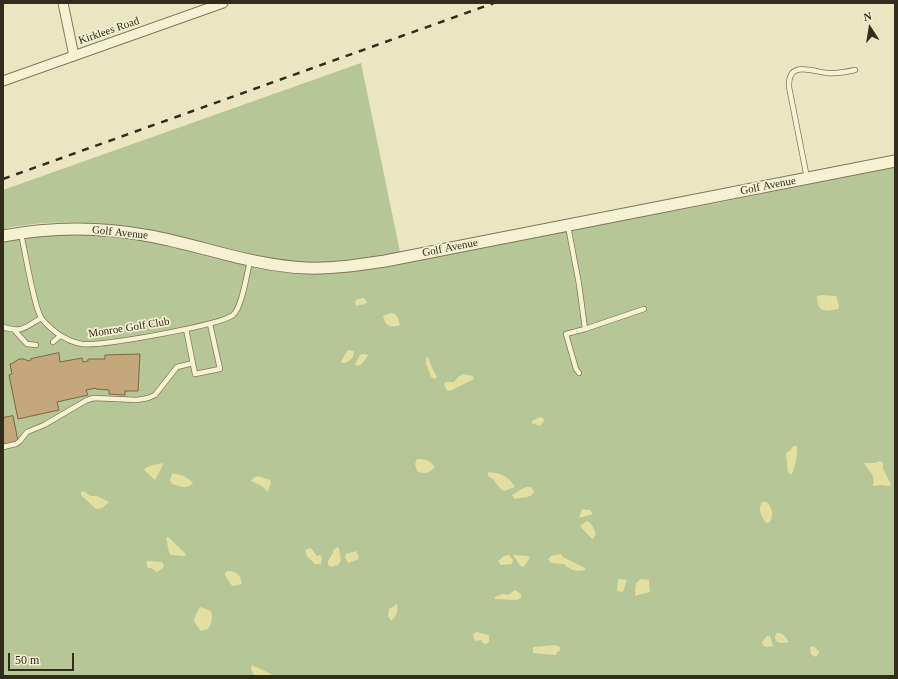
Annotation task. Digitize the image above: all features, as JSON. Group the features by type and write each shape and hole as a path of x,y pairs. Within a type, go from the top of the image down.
{"street":[{"path":"63,3 74,56"},
{"name":"Kirklees Road","path":"3,81 223,3"},
{"name":"Golf Avenue","path":"3,236 21,233 74,229 130,233 159,238 250,261 307,268 354,266 895,160"}],"lane":[{"path":"807,178 789,87 790,76 798,69 826,73 839,73 856,70"},
{"path":"568,225 579,284 585,329"},
{"path":"15,331 40,318 21,233"},
{"name":"Monroe Golf Club","path":"40,318 60,336 72,342 84,344 110,342 210,324 233,316 240,306 250,261"},
{"path":"579,374 576,369 566,334 644,309"},
{"path":"186,329 195,374 220,369 210,324"},
{"path":"3,327 15,331 27,344 36,345"},
{"path":"53,342 60,336"},
{"path":"3,447 16,444 27,432 44,425 87,400 94,398 137,400 148,398 155,394 177,367 193,363"}],"green space":[{"path":"361,63 400,252 344,262 304,262 250,255 160,232 111,225 92,223 55,223 3,229 3,190"},
{"path":"895,167 895,676 3,676 3,242 62,235 106,235 149,242 262,269 290,272 332,273 354,271 722,202"}],"sand":[{"path":"817,296 836,296 839,306 838,309 822,310 818,305"},
{"path":"364,298 367,302 365,304 356,306 355,302 357,299"},
{"path":"391,313 395,314 398,318 400,325 391,326 385,322 383,316"},
{"path":"348,350 354,351 354,355 346,363 342,363 341,361"},
{"path":"360,355 368,355 362,364 358,366 355,364"},
{"path":"428,357 437,377 434,379 431,377 426,364 426,358"},
{"path":"463,374 473,376 474,379 452,390 448,391 446,389 444,384 445,382 454,382"},
{"path":"540,417 543,418 544,421 540,426 531,423 532,421"},
{"path":"794,446 797,446 797,456 792,474 790,474 788,472 786,453"},
{"path":"417,459 427,460 435,467 427,473 417,471 415,464"},
{"path":"880,461 883,463 883,469 891,484 890,486 873,486 874,479 872,473 864,463 875,463"},
{"path":"162,463 163,465 155,480 144,469 151,466"},
{"path":"488,472 504,476 513,483 515,487 504,491 491,477 488,476"},
{"path":"172,474 183,476 193,483 186,487 172,484 170,480"},
{"path":"258,476 270,480 271,483 268,492 262,486 251,481 253,478"},
{"path":"526,487 531,487 534,492 528,497 515,499 512,495"},
{"path":"84,491 90,496 97,496 109,502 102,508 96,509 81,495 81,492"},
{"path":"762,502 767,502 771,509 772,516 770,522 766,523 761,513 760,508"},
{"path":"582,509 590,510 593,514 579,518"},
{"path":"587,521 592,525 596,534 593,539 580,526"},
{"path":"168,537 186,554 185,556 171,555 166,538"},
{"path":"337,547 339,548 341,561 338,565 331,567 328,565 328,561 333,553 333,550"},
{"path":"311,548 317,556 320,555 322,558 321,564 315,564 307,556 305,551"},
{"path":"356,551 359,557 357,560 348,563 345,557 346,554"},
{"path":"561,554 563,557 585,568 585,570 573,570 564,564 551,563 548,559 551,556"},
{"path":"509,555 513,560 512,564 501,565 498,561 504,556"},
{"path":"513,555 528,556 530,558 522,567"},
{"path":"146,562 162,562 164,565 163,568 157,572 151,568 148,568"},
{"path":"228,571 238,574 242,584 232,586 225,575"},
{"path":"618,579 627,580 623,592 617,591"},
{"path":"641,579 649,580 650,592 635,596 636,583"},
{"path":"515,590 521,594 521,598 517,600 495,599 495,597 503,594 508,595"},
{"path":"397,604 397,613 391,621 388,616 389,609"},
{"path":"200,607 211,611 212,616 208,629 201,631 194,621"},
{"path":"476,632 489,635 489,642 486,644 481,640 475,641 473,635"},
{"path":"776,633 783,635 789,642 777,642 775,638"},
{"path":"767,636 770,636 773,646 766,647 763,645 762,642"},
{"path":"556,645 560,647 560,651 557,652 556,655 533,653 533,647"},
{"path":"813,646 819,651 816,657 811,654 810,647"},
{"path":"252,665 274,676 254,676 251,669"}],"building":[{"path":"59,353 60,362 82,358 83,362 88,361 88,359 105,359 105,355 140,354 138,391 125,391 125,395 109,394 109,390 96,388 86,390 88,395 57,402 59,410 18,419 9,375 12,374 10,364 19,359 28,361"},
{"path":"13,416 18,441 3,445 3,418"}],"railway":[{"path":"3,179 494,3"}]}
